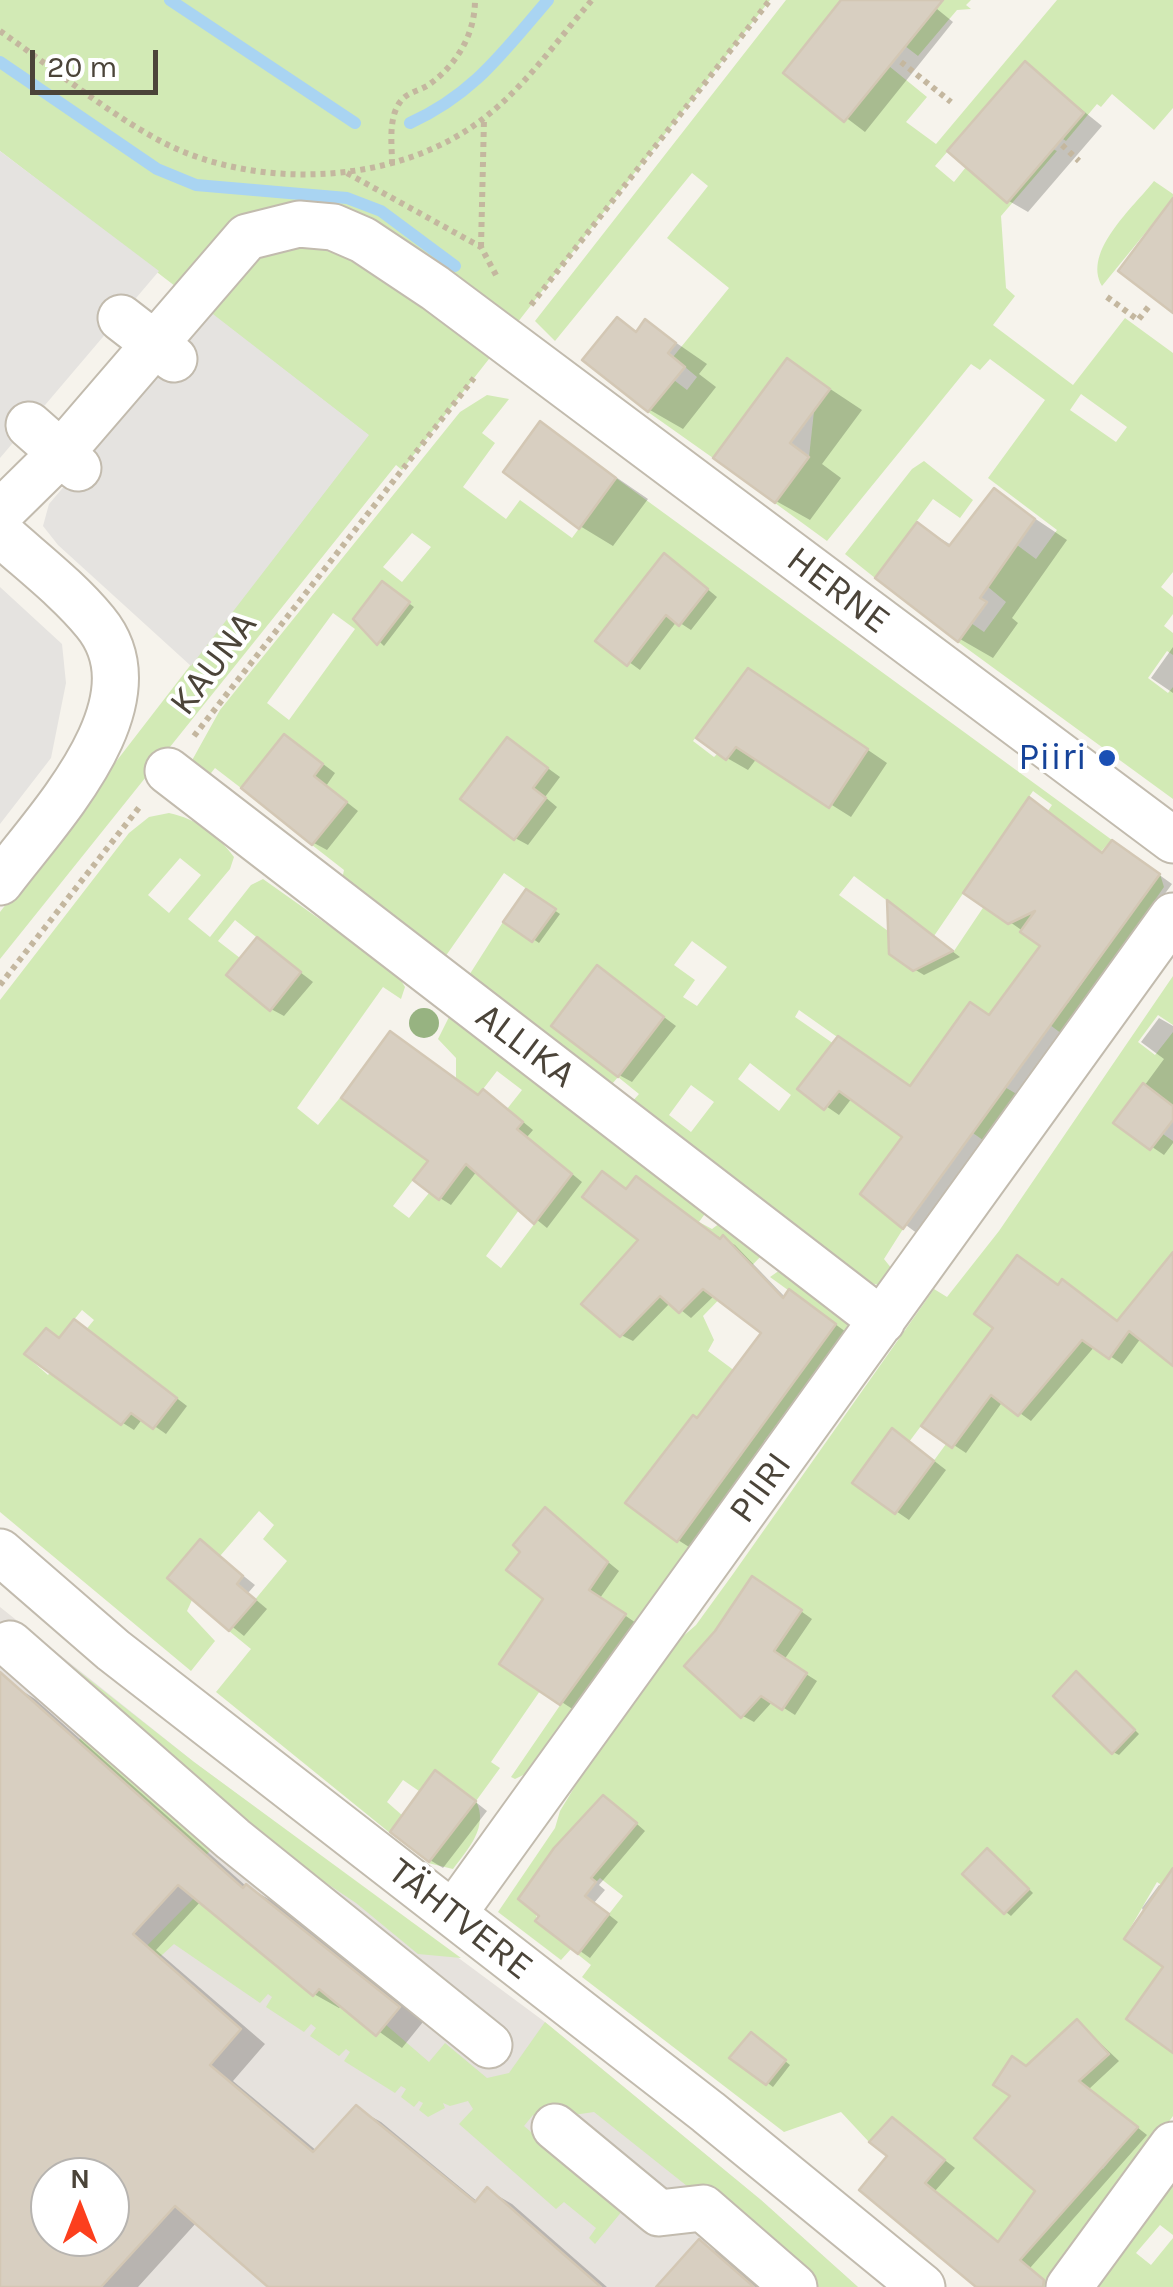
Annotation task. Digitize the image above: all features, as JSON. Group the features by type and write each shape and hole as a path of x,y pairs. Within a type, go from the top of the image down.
{"street":[{"name":"HERNE","path":"0,513 150,341 247,238 299,224 333,228 363,240 511,330 1173,840"},
{"path":"0,533 98,624 114,668 113,708 98,750 0,882"},
{"name":"ALLIKA","path":"168,771 882,1321"},
{"name":"PIIRI","path":"453,1914 1173,916"},
{"name":"TÄHTVERE","path":"0,1552 113,1650 922,2287"},
{"path":"51,1596 5,1646 233,1839 490,2045"},
{"path":"555,2127 659,2213 703,2208 794,2287"},
{"path":"1069,2287 1173,2144"}],"path":[{"path":"392,164 393,117 402,98 427,86 456,61 471,31 475,0"},
{"path":"0,31 164,142 216,163 254,170 346,172 392,164 484,119 592,0"},
{"path":"511,330 770,0"},
{"path":"901,62 951,102"},
{"path":"484,119 481,247 504,291"},
{"path":"1062,145 1080,161"},
{"path":"346,172 481,247"},
{"path":"1108,297 1138,320 1150,305"},
{"name":"KAUNA","path":"0,986 292,606 474,378"}],"shaded area":[{"path":"0,151 159,271 0,458"},
{"path":"209,311 369,435 191,666 58,545 43,526 49,504"},
{"path":"0,587 62,644 66,683 51,758 0,824"},
{"path":"0,1607 194,1762 545,2022 761,2200 858,2287 0,2287"}],"green space":[{"path":"0,0 770,0 402,470 396,465 0,959 0,912 368,435 0,151"},
{"path":"786,0 841,0 783,73 844,122 889,66 927,97 906,122 936,144 1057,0 1173,0 1173,108 1154,130 1112,94 1101,107 1097,104 1066,141 1063,139 1084,113 1025,62 935,166 954,182 966,167 1007,202 1053,149 1057,151 1001,216 1006,288 1015,296 993,325 1073,385 1125,318 1173,353 1173,572 1161,587 1173,597 1173,614 1164,626 1173,633 1173,655 1167,651 1148,678 1168,693 1173,687 1173,799 958,642 971,623 984,632 1006,602 988,587 1017,545 1036,559 1057,530 988,478 1045,400 990,359 980,370 971,364 827,541 775,503 809,457 814,411 830,390 788,359 713,458 648,412 674,380 687,390 697,377 673,357 729,288 667,238 708,186 692,173 555,341 535,321","holes":["1081,394 1127,427 1116,442 1070,410"]},
{"path":"924,0 971,0 966,5 971,9 957,10 918,56 905,46"},
{"path":"1154,181 1173,194 1173,216 1164,210 1102,286 1098,273 1104,244"},
{"path":"487,395 509,399 482,433 495,443 463,487 506,519 520,500 572,538 616,478 1112,840 1022,933 1040,946 1023,971 1068,1003 1160,874 1164,887 1062,1034 1050,1025 959,1017 937,1047 1020,1096 987,1143 799,1010 795,1017 834,1044 902,1137 860,1194 903,1229 884,1259 892,1269 883,1286 857,1280 631,1103 639,1094 618,1077 607,1090 466,980 503,922 532,942 555,909 504,873 445,957 341,884 344,870 312,845 314,776 323,764 305,750 294,764 258,766 241,788 215,768 204,782 190,764 220,710 460,412","holes":["412,533 431,547 402,582 383,567","708,589 679,625 636,590","333,613 355,629 289,720 267,703","613,618 645,643 627,666 596,641","749,668 780,690 726,760 717,754 714,757 693,741","1033,791 1052,805 954,951 937,938 933,961 913,971 889,954 888,931 839,895 854,876 934,936","692,941 727,967 697,1006 683,997 695,980 674,965","597,965 648,1004 618,1077 551,1026","750,1063 791,1095 779,1111 738,1079","691,1085 714,1102 691,1132 669,1115"]},
{"path":"924,461 973,500 960,518 933,499 875,578 845,554 912,469"},
{"path":"169,813 189,819 221,841 234,857 230,869 188,919 210,937 251,885 263,879 397,974 405,987 401,999 383,987 297,1108 318,1125 351,1084 380,1104 370,1119 400,1140 456,1085 456,1058 438,1039 449,1017 709,1208 699,1222 712,1229 724,1220 765,1252 703,1316 714,1340 708,1351 778,1403 836,1325 770,1277 780,1270 850,1316 846,1333 764,1441 759,1473 542,1766 515,1779 511,1777 576,1682 514,1641 499,1664 540,1691 491,1762 500,1768 476,1801 478,1829 453,1869 428,1863 475,1801 436,1771 419,1791 403,1780 387,1802 403,1816 390,1833 216,1692 251,1649 229,1631 287,1561 263,1539 274,1525 259,1511 220,1556 168,1578 192,1600 187,1611 215,1641 191,1671 0,1512 0,1000 129,833 149,817","holes":["180,858 201,875 169,913 148,895","235,920 301,973 269,1011 227,976 240,958 218,941","497,1071 522,1090 507,1109 523,1121 517,1129 539,1147 511,1184 495,1172 487,1182 475,1173 475,1152 439,1200 429,1193 409,1218 393,1206","555,1160 572,1174 501,1268 486,1256","602,1171 626,1189 636,1176 689,1216 587,1191","722,1236 679,1313 662,1297","82,1310 94,1320 48,1375 24,1354 46,1328 59,1338","110,1346 177,1397 153,1429 131,1413 121,1425 61,1379","693,1415 743,1453 677,1542 625,1503 651,1468 668,1480 675,1440","579,1547 606,1565 589,1590 625,1614 599,1653 559,1628"]},
{"path":"1173,976 1173,1025 1158,1015 1138,1042 1155,1055 1173,1032 1173,1106 1143,1084 1114,1123 1150,1150 1163,1134 1173,1141 1173,1252 1121,1325 1163,1359 1173,1348 1173,1893 1157,1882 1124,1939 1163,1967 1126,2019 1173,2053 1173,2116 1048,2287 1024,2287 998,2242 942,2196 910,2234 897,2221 945,2160 893,2117 869,2142 841,2112 784,2132 582,1977 591,1965 571,1949 561,1960 498,1912 555,1828 560,1811 608,1732 665,1652 696,1625 934,1289 947,1297 999,1231","holes":["972,1358 998,1400 991,1395 953,1448 946,1444 895,1514 852,1483 909,1442","752,1576 802,1610 779,1645 763,1635 754,1648 719,1624","1076,1672 1135,1730 1111,1753 1053,1696","554,1848 596,1882 600,1878 623,1896 583,1947 564,1932 558,1939 535,1922","987,1849 1029,1889 1005,1914 963,1874","1077,2019 1109,2053 1086,2074 1054,2040","751,2033 785,2060 766,2085 729,2058","1012,2057 1042,2076 1023,2104 994,2085","1110,2106 1137,2127 1103,2169 1064,2138","990,2119 1060,2212 974,2138"]},
{"path":"43,1643 194,1762 461,1958 418,1954 356,1903 247,1830"},
{"path":"90,1728 216,1845 206,1855 77,1742"},
{"path":"199,1893 319,1989 385,2024 429,2062 445,2043 487,2078 509,2073 545,2022 761,2200 858,2287 814,2287 594,2112 539,2120 533,2115 524,2126 623,2210 595,2244 589,2238 596,2228 564,2202 556,2209 459,2124 473,2109 468,2101 450,2106 443,2103 445,2108 428,2117 419,2110 423,2103 419,2101 414,2107 401,2097 406,2089 401,2086 395,2093 344,2061 350,2052 346,2049 339,2056 310,2036 316,2028 311,2024 304,2032 266,2007 272,1997 268,1994 260,2003 174,1944 117,1996 106,1987"},
{"path":"1173,2180 1173,2235 1160,2225 1136,2253 1151,2265 1173,2238 1173,2287 1092,2287"}],"building":[{"path":"841,0 943,0 844,122 783,73"},
{"path":"1025,61 1084,113 1007,203 947,151"},
{"path":"1173,198 1173,313 1118,271"},
{"path":"617,317 636,332 645,319 676,343 668,353 685,367 648,412 582,360"},
{"path":"787,358 830,389 790,443 809,457 775,503 713,458"},
{"path":"540,421 616,478 579,529 503,472"},
{"path":"994,488 1035,519 980,598 987,602 958,642 875,578 917,522 949,546"},
{"path":"664,553 708,589 679,626 666,615 627,666 595,641"},
{"path":"382,581 410,602 377,645 353,619"},
{"path":"748,668 868,749 829,808 736,747 726,760 696,738"},
{"path":"284,734 323,764 314,776 347,802 312,845 241,788"},
{"path":"507,737 548,768 533,788 546,798 514,840 460,799"},
{"path":"1029,797 1102,853 1112,840 1160,874 903,1229 860,1194 902,1137 839,1091 824,1110 797,1089 838,1036 910,1086 970,1002 989,1015 1040,946 1020,932 1035,911 1008,924 963,893"},
{"path":"526,889 556,909 532,942 503,922"},
{"path":"887,900 953,951 913,971 889,954"},
{"path":"257,937 301,972 270,1011 226,975"},
{"path":"597,965 664,1017 618,1077 551,1026"},
{"path":"390,1031 478,1095 483,1089 523,1122 517,1129 572,1174 534,1224 466,1164 439,1200 413,1180 428,1161 341,1098"},
{"path":"1143,1083 1173,1106 1173,1120 1150,1150 1113,1123"},
{"path":"602,1171 626,1189 636,1176 720,1239 723,1235 783,1298 789,1289 836,1324 677,1542 625,1503 693,1415 697,1418 761,1333 703,1289 679,1313 660,1296 620,1337 581,1304 638,1240 582,1197"},
{"path":"1173,1252 1173,1366 1129,1331 1109,1359 1082,1340 1018,1416 991,1395 952,1448 921,1426 993,1328 974,1314 1017,1255 1058,1285 1062,1279 1117,1321"},
{"path":"74,1319 177,1398 153,1429 131,1413 121,1425 24,1354 46,1328 59,1338"},
{"path":"892,1428 934,1461 895,1514 852,1483"},
{"path":"545,1507 608,1562 589,1590 626,1614 560,1705 499,1664 543,1599 506,1570 520,1552 513,1545"},
{"path":"200,1539 243,1576 237,1584 256,1600 229,1631 167,1578"},
{"path":"752,1576 802,1610 774,1651 807,1673 782,1710 761,1696 741,1718 684,1666 715,1631"},
{"path":"1076,1671 1135,1730 1112,1754 1053,1696"},
{"path":"0,1672 243,1888 246,1884 400,2007 376,2036 319,1989 313,1996 178,1885 133,1934 241,2029 210,2065 313,2152 356,2105 475,2202 487,2187 601,2287 268,2287 175,2206 130,2255 130,2157 30,2157 30,2257 128,2257 101,2287 0,2287"},
{"path":"435,1770 476,1801 429,1862 390,1832"},
{"path":"603,1795 637,1823 591,1878 596,1882 585,1896 609,1914 578,1954 535,1921 539,1916 518,1899 554,1848"},
{"path":"987,1848 1029,1889 1004,1914 962,1874"},
{"path":"1173,1868 1173,2053 1126,2019 1163,1967 1124,1939"},
{"path":"1077,2019 1109,2054 1079,2081 1138,2127 1020,2260 1044,2280 1043,2287 976,2287 859,2190 887,2156 869,2142 892,2117 945,2160 925,2183 998,2242 1035,2191 974,2138 1010,2096 993,2085 1012,2056 1026,2066"},
{"path":"751,2032 786,2060 766,2085 729,2058"},
{"path":"699,2239 754,2287 656,2287"}],"waterway":[{"path":"170,0 355,123"},
{"path":"410,123 470,85 548,0"},
{"path":"0,62 157,169 196,185 347,198 381,211 455,266"}],"place":[{"name":"Piiri","path":"1107,758"}]}
